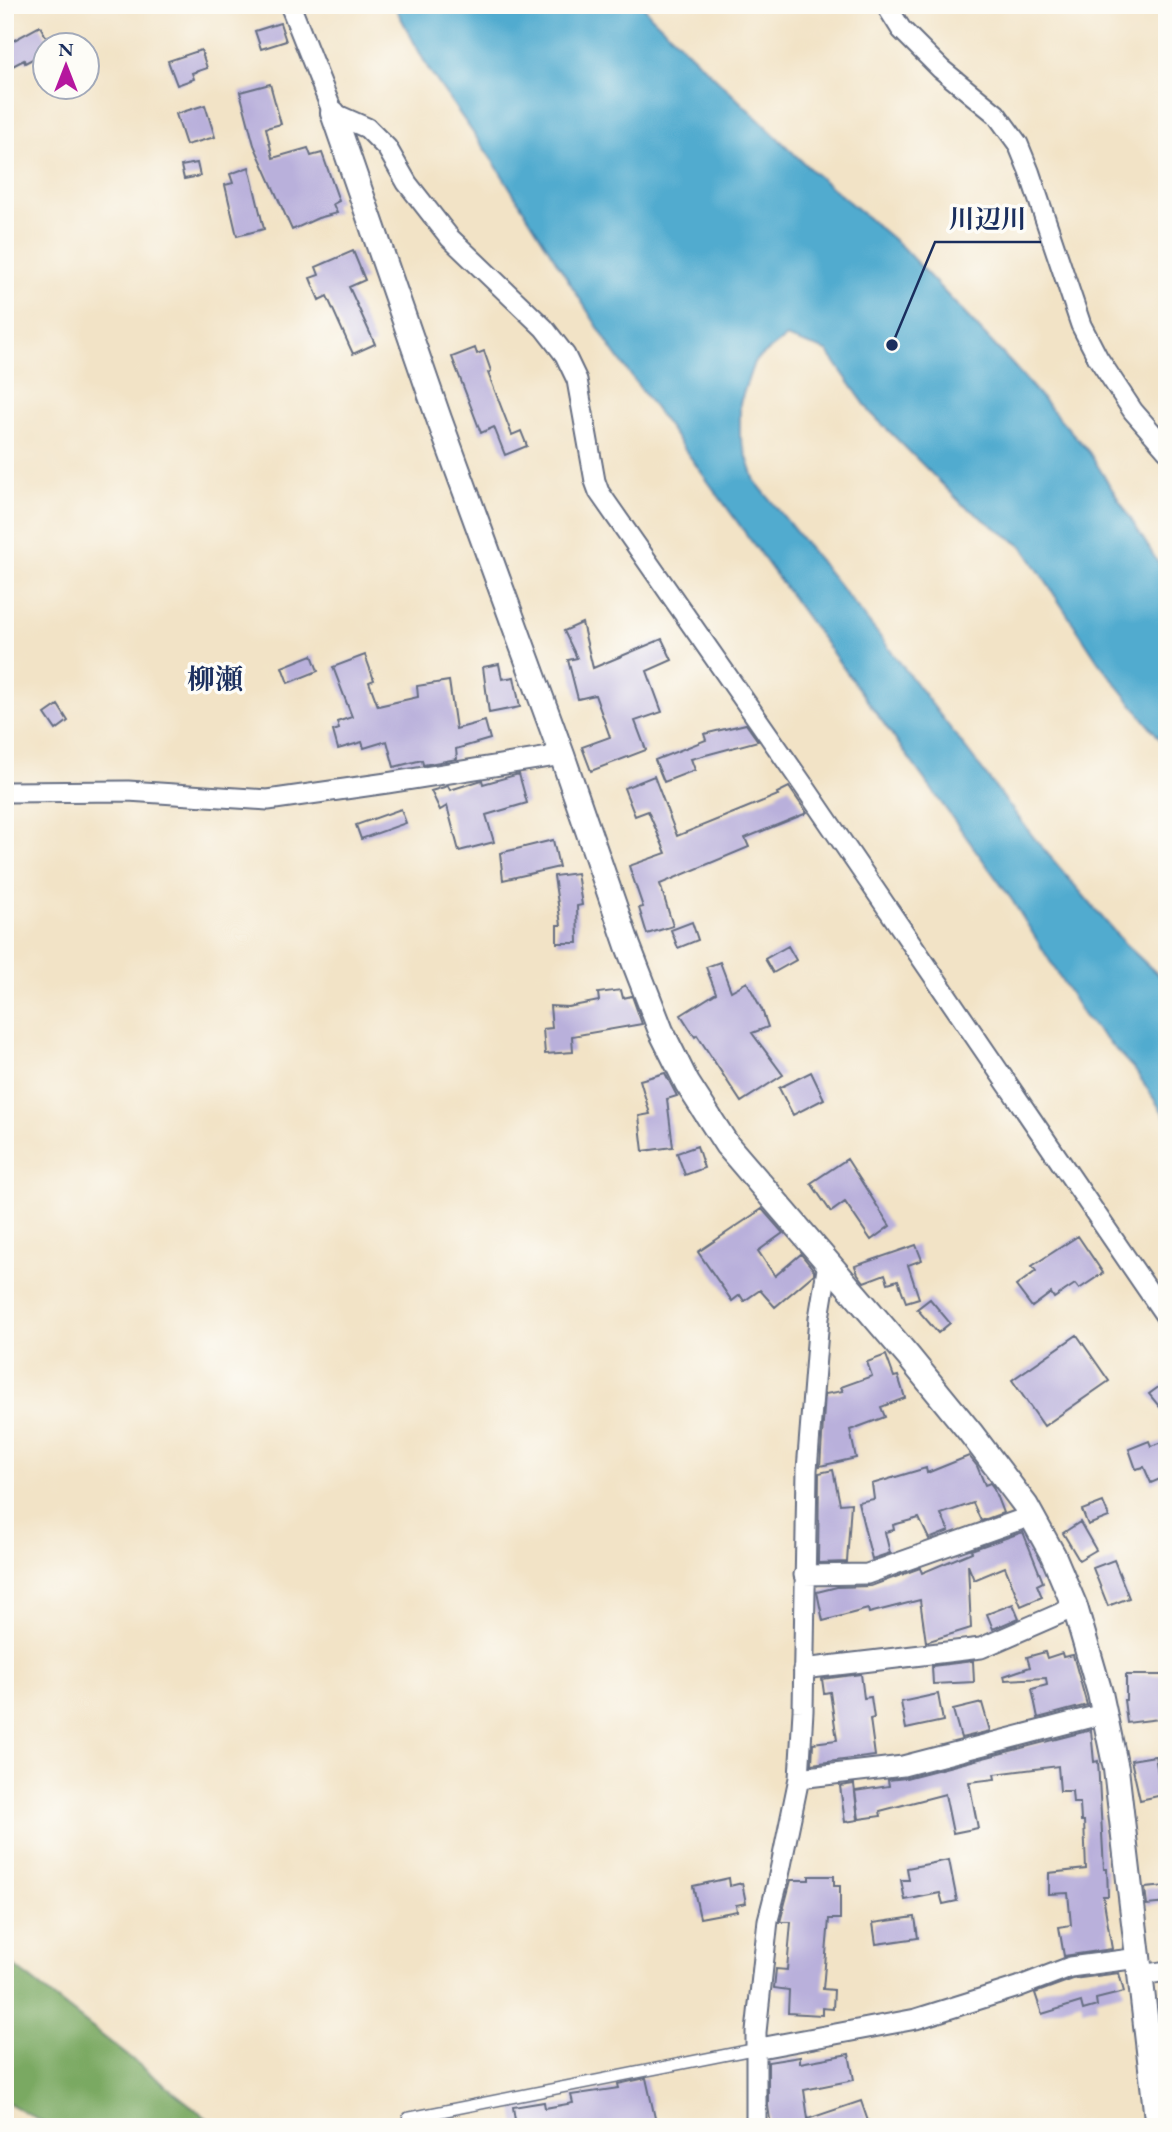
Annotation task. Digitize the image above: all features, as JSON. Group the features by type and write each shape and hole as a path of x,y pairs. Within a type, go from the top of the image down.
{"street":[{"path":"290,5 333,113 439,419 661,1031 687,1083 727,1145 908,1356 971,1433 1031,1516 1053,1555 1075,1607 1100,1693 1116,1769 1158,2127"},
{"path":"886,5 901,29 941,69 996,114 1017,144 1029,171 1081,325 1098,358 1133,411 1167,450"},
{"path":"333,113 367,128 387,148 407,183 450,238 544,328 565,355 577,380 599,492 813,799 1167,1318"},
{"path":"5,792 128,791 268,800 562,755"},
{"path":"756,2127 755,2049 768,1920 799,1778 807,1470 818,1332 828,1264"},
{"path":"804,1576 867,1574 1031,1516"},
{"path":"803,1669 981,1648 1075,1607"},
{"path":"799,1778 902,1766 1103,1714"},
{"path":"755,2049 916,2019 1018,1987 1070,1967 1140,1966 1167,1971"}],"lane":[{"path":"408,2118 755,2049"}],"green space":[{"path":"5,1959 218,2127 52,2127 5,2101"}],"water":[{"path":"394,5 643,5 650,15 812,171 901,246 1012,364 1089,452 1167,577 1167,748 1098,661 1023,547 962,504 871,413 827,351 786,337 754,362 740,403 740,436 755,481 875,630 1035,839 1124,943 1167,983 1167,1119 1135,1070 1084,1016 1012,900 611,348 495,164 429,70"}],"building":[{"path":"280,23 286,41 261,49 255,31"},
{"path":"40,26 43,32 32,32 32,59 25,63 24,60 5,70 5,45"},
{"path":"201,50 207,68 192,73 194,79 177,85 168,61"},
{"path":"270,84 281,124 266,128 273,158 308,148 311,156 322,153 339,201 333,204 337,213 292,230 254,145 240,92"},
{"path":"205,105 215,137 186,145 176,114"},
{"path":"197,163 200,176 184,179 181,166"},
{"path":"249,167 264,229 237,236 225,185 233,183 230,174"},
{"path":"353,251 365,280 349,287 375,344 353,354 327,296 319,300 310,278 319,275 316,267"},
{"path":"475,348 477,354 484,351 491,371 488,373 512,435 521,431 527,446 505,455 494,427 481,433 452,357"},
{"path":"582,623 593,668 662,639 672,660 647,671 662,712 635,721 646,750 591,771 582,747 610,737 595,695 578,699 568,660 577,658 564,631"},
{"path":"312,655 318,671 288,683 282,667"},
{"path":"365,655 374,680 369,682 378,706 418,697 417,686 449,681 456,729 485,721 490,739 456,749 457,759 423,765 422,760 394,767 387,741 364,748 362,742 338,749 333,731 339,729 337,722 352,717 333,667"},
{"path":"499,664 502,679 514,677 520,707 489,713 483,667"},
{"path":"58,705 68,721 56,730 45,714"},
{"path":"746,724 758,741 691,759 695,770 664,782 655,760 706,740 704,734"},
{"path":"519,774 527,803 486,815 494,842 459,851 447,806 440,810 431,791 448,786 450,790 482,780 483,784"},
{"path":"654,776 677,836 778,795 777,793 789,787 807,813 745,838 749,847 660,884 673,926 647,934 639,908 643,907 629,866 666,853 648,811 635,816 624,788"},
{"path":"401,809 406,823 361,839 356,825"},
{"path":"553,840 559,867 503,880 500,853"},
{"path":"577,873 582,905 577,906 578,943 557,943 557,925 561,925 554,876"},
{"path":"692,922 698,940 678,948 671,930"},
{"path":"788,946 796,960 773,973 765,959"},
{"path":"720,962 731,991 747,982 768,1027 752,1033 783,1075 741,1102 681,1015 716,993 706,967"},
{"path":"621,990 623,998 632,996 642,1024 572,1036 573,1052 545,1054 543,1029 552,1028 550,1006 568,1007 599,1001 598,993"},
{"path":"811,1072 824,1099 793,1115 779,1088"},
{"path":"665,1073 677,1096 667,1099 673,1147 643,1151 639,1116 650,1114 640,1080"},
{"path":"697,1146 704,1168 685,1175 677,1153"},
{"path":"847,1159 890,1226 871,1240 845,1202 831,1212 811,1183"},
{"path":"762,1209 783,1233 758,1251 775,1276 801,1254 814,1270 814,1274 775,1307 760,1290 744,1301 740,1295 732,1301 698,1252"},
{"path":"1078,1236 1103,1273 1079,1289 1075,1284 1054,1298 1051,1293 1032,1307 1016,1286 1036,1271 1032,1266"},
{"path":"916,1245 922,1260 908,1265 919,1298 906,1302 898,1280 888,1283 885,1274 864,1282 858,1274 855,1266"},
{"path":"930,1299 950,1323 938,1333 917,1309"},
{"path":"1077,1335 1109,1381 1044,1426 1012,1380"},
{"path":"886,1355 894,1377 898,1376 905,1398 881,1407 885,1417 850,1430 856,1458 820,1466 825,1394 843,1391 841,1387 872,1376 867,1362"},
{"path":"1167,1381 1167,1416 1149,1394"},
{"path":"1149,1441 1151,1446 1163,1442 1167,1453 1167,1476 1151,1483 1144,1467 1136,1469 1129,1449"},
{"path":"969,1456 977,1466 985,1485 990,1483 993,1487 1003,1513 981,1521 973,1503 941,1514 949,1531 929,1539 919,1518 893,1525 894,1530 885,1532 890,1553 872,1559 858,1502 874,1499 872,1484 926,1468 927,1473"},
{"path":"833,1470 840,1504 851,1503 847,1562 818,1563 819,1473"},
{"path":"1103,1502 1109,1517 1088,1525 1082,1510"},
{"path":"1080,1522 1096,1550 1079,1560 1063,1533"},
{"path":"1023,1532 1043,1582 1037,1585 1042,1597 1021,1606 1005,1567 974,1580 968,1565 971,1628 926,1642 920,1600 869,1613 868,1609 823,1621 817,1592 837,1587 871,1586 920,1568 922,1573 972,1552 971,1550"},
{"path":"1114,1560 1129,1598 1108,1606 1093,1568"},
{"path":"1013,1604 1019,1618 993,1629 987,1614"},
{"path":"1045,1652 1047,1658 1062,1653 1063,1657 1073,1655 1087,1705 1038,1718 1032,1689 1047,1685 1046,1678 1005,1680 1004,1676 1030,1667 1027,1657"},
{"path":"973,1661 974,1682 933,1684 932,1666"},
{"path":"861,1674 864,1698 871,1697 874,1718 870,1719 875,1756 812,1764 813,1743 837,1740 830,1692 824,1693 822,1679"},
{"path":"1126,1675 1167,1675 1167,1718 1127,1723 1124,1700"},
{"path":"938,1694 943,1721 906,1729 901,1702"},
{"path":"982,1703 990,1731 961,1738 953,1710"},
{"path":"1091,1730 1094,1762 1098,1761 1108,1896 1103,1896 1112,1949 1064,1956 1059,1927 1071,1925 1068,1893 1049,1894 1049,1873 1086,1869 1084,1821 1081,1821 1080,1803 1073,1803 1072,1791 1060,1791 1058,1766 994,1774 995,1779 969,1782 978,1828 953,1833 945,1794 880,1811 881,1816 859,1819 855,1791 889,1786 888,1780 906,1778"},
{"path":"1155,1756 1158,1773 1167,1771 1167,1794 1140,1800 1131,1760"},
{"path":"854,1784 858,1820 845,1822 840,1786"},
{"path":"949,1860 957,1901 943,1904 940,1893 905,1900 901,1880 909,1880 907,1868"},
{"path":"809,1876 834,1876 834,1886 840,1886 840,1919 829,1919 823,1989 834,1990 833,2009 822,2008 822,2015 788,2013 789,1990 774,1988 776,1969 787,1970 791,1922 780,1922 791,1880 809,1880"},
{"path":"729,1878 730,1886 742,1883 746,1903 736,1905 737,1911 700,1918 693,1886"},
{"path":"1167,1886 1167,1903 1147,1905 1145,1888"},
{"path":"915,1917 918,1938 876,1944 873,1923"},
{"path":"1119,1973 1124,1992 1096,1999 1097,2006 1083,2010 1081,2002 1042,2014 1035,1993 1073,1979"},
{"path":"849,2054 854,2080 804,2090 808,2119 861,2101 870,2127 771,2127 768,2062 800,2057 800,2063"},
{"path":"646,2078 657,2127 516,2127 513,2107 544,2102 545,2108 573,2103 571,2095 619,2088 618,2084"}],"place":[{"name":"川辺川","path":"892,345"}],"district":[{"name":"柳瀬","path":"215,679"}]}
